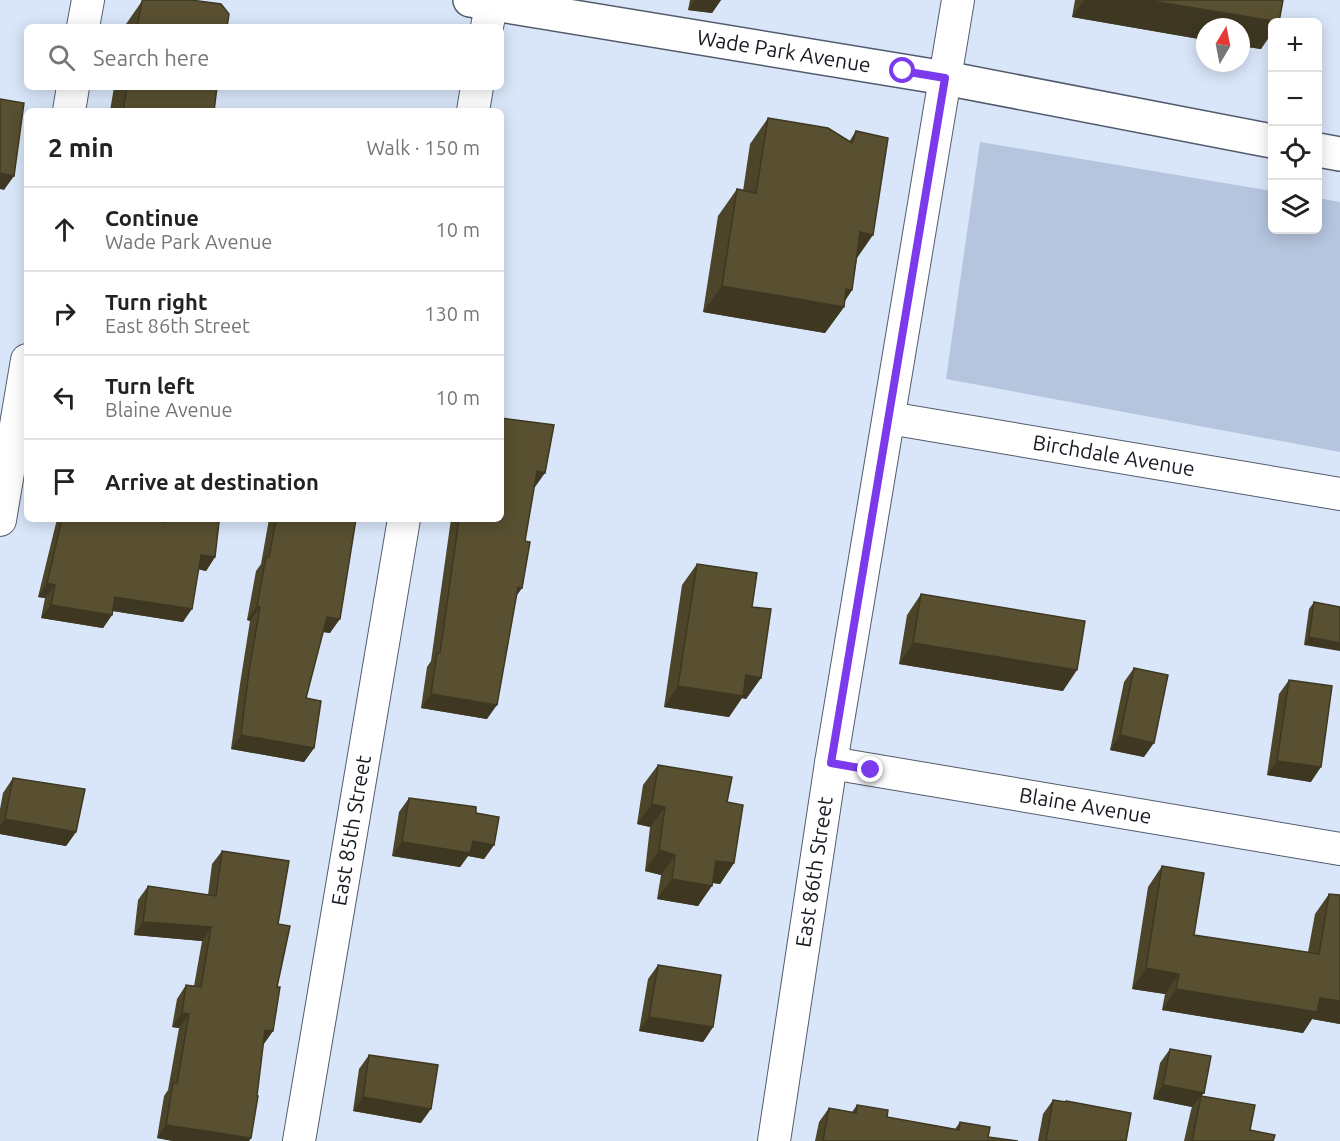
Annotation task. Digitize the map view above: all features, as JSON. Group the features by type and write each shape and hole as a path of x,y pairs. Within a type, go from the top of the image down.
{"street":[{"path":"84,24 88,0"},
{"name":"East 86th Street","path":"774,1141 831,763 958,0"},
{"name":"Wade Park Avenue","path":"485,8 945,78 1268,140"},
{"path":"70,108 72,90"},
{"path":"474,108 476,90"},
{"path":"1322,151 1340,154"},
{"path":"0,520 24,378"},
{"name":"Birchdale Avenue","path":"889,418 1340,494"},
{"name":"East 85th Street","path":"299,1141 403,522"},
{"name":"Blaine Avenue","path":"831,763 1340,849"}],"shaded area":[{"path":"980,142 1268,190 1268,234 1322,234 1322,199 1340,202 1340,452 946,379"}],"building":[{"path":"191,0 221,4 229,14 227,24 138,24 142,1"},
{"path":"1146,0 1283,0 1280,18 1268,18 1268,20"},
{"path":"126,90 217,90 214,108 124,108"},
{"path":"0,99 24,103 14,176 0,173"},
{"path":"768,118 828,128 852,143 856,131 888,138 873,235 860,232 852,290 846,289 844,307 722,286 737,189 756,193"},
{"path":"504,418 554,425 545,473 537,471 525,541 530,542 522,588 518,587 497,705 431,694 437,653 440,653 459,522 504,522"},
{"path":"61,522 219,522 215,557 201,555 192,609 115,597 112,615 51,605 55,585 47,583"},
{"path":"275,522 356,522 340,619 327,617 306,698 321,701 314,748 241,735 260,607 257,606 266,557 269,557"},
{"path":"697,564 757,573 752,607 771,609 761,678 746,675 743,696 678,686"},
{"path":"921,594 1085,621 1077,670 913,643"},
{"path":"1314,602 1340,607 1340,643 1309,637"},
{"path":"1134,668 1168,675 1154,743 1120,735"},
{"path":"1289,680 1332,686 1321,767 1277,761"},
{"path":"658,765 732,777 727,802 743,805 734,863 716,861 712,886 672,879 675,855 659,850 665,807 652,804"},
{"path":"13,778 85,789 76,832 5,819"},
{"path":"409,798 476,807 476,813 499,817 494,845 473,841 470,853 402,842"},
{"path":"222,851 289,861 278,924 290,926 277,987 280,987 273,1031 265,1030 251,1138 166,1125 173,1083 177,1083 189,1014 182,1013 186,985 201,987 211,927 143,922 148,886 216,896"},
{"path":"1162,866 1204,873 1194,935 1319,954 1329,894 1340,895 1340,1001 1320,998 1317,1012 1176,989 1179,974 1146,968"},
{"path":"658,965 721,975 713,1027 649,1017"},
{"path":"1170,1049 1211,1056 1204,1093 1163,1085"},
{"path":"369,1055 438,1065 431,1109 363,1097"},
{"path":"1201,1096 1255,1105 1250,1130 1275,1135 1273,1141 1192,1141"},
{"path":"1053,1100 1131,1113 1126,1141 1046,1141"},
{"path":"857,1105 888,1110 887,1117 959,1130 960,1122 990,1127 988,1137 1018,1141 823,1141 829,1108 856,1113"}],"route":[{"path":"871,770 831,763 945,78 903,71"}]}
